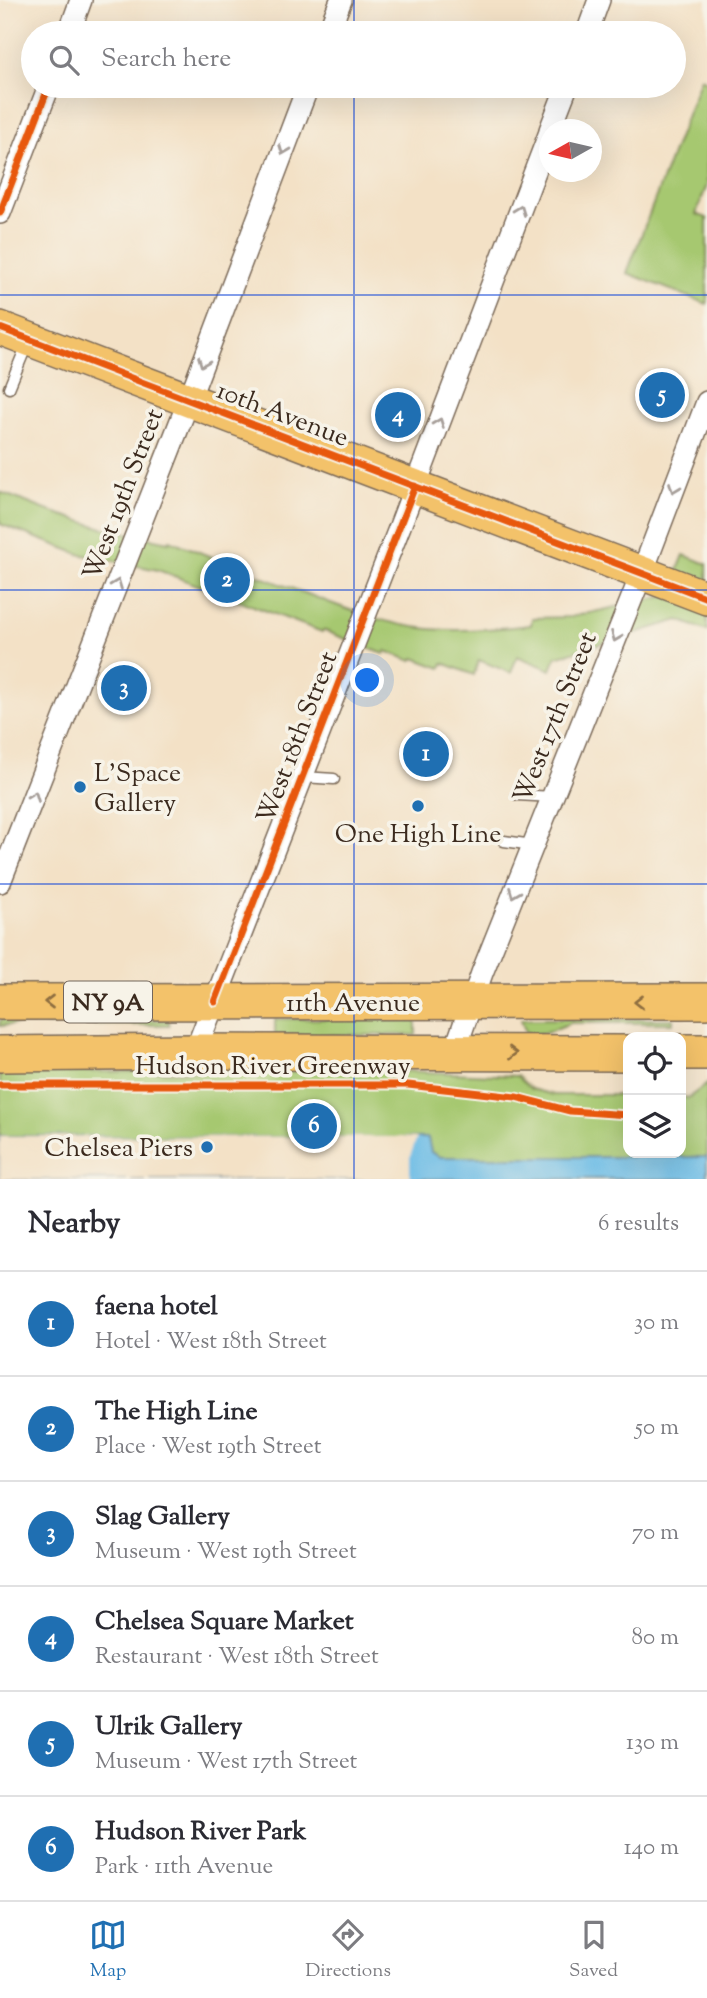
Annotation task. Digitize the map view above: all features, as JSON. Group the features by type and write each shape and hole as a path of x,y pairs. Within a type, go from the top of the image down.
{"highway":[{"name":"11th Avenue","path":"0,1002 707,1002"},
{"name":"11th Avenue","path":"0,1054 623,1053"}],"main road":[{"name":"10th Avenue","path":"15,333 707,598"}],"street":[{"path":"73,21 81,0"},
{"path":"333,21 341,0"},
{"path":"591,21 599,0"},
{"path":"0,213 44,98"},
{"name":"West 19th Street","path":"0,883 189,400 303,98"},
{"name":"West 18th Street","path":"555,119 562,98"},
{"name":"West 18th Street","path":"195,1052 539,160"},
{"name":"West 17th Street","path":"454,1053 471,1002 642,573 707,402"}],"lane":[{"path":"9,388 15,333"},
{"path":"303,776 334,779"},
{"path":"517,795 552,797"},
{"path":"504,841 533,845"}],"green space":[{"path":"701,78 707,81 707,185 696,214 707,218 707,304 627,273"},
{"path":"0,492 103,528 169,542 170,540 368,616 429,629 480,630 531,625 532,618 571,617 667,596 684,555 707,564 707,631 679,620 556,657 551,670 517,656 511,673 479,660 474,675 443,663 441,668 386,651 384,654 158,570 79,554 0,524"},
{"path":"275,1019 416,1019 416,1035 275,1035"},
{"path":"521,1019 673,1019 673,1023 570,1023 546,1033 526,1034"},
{"path":"0,1020 169,1020 169,1025 0,1026"},
{"path":"403,1071 517,1076 531,1089 554,1095 623,1095 623,1158 686,1158 686,1098 707,1084 707,1179 0,1179 0,1072"}],"water":[{"name":"Chelsea Piers","path":"0,1136 428,1138 431,1152 440,1157 707,1157 707,1179 0,1179"}],"pier":[{"name":"Chelsea Piers","path":"0,1136 417,1138 410,1156 410,1179 0,1179"}],"cycle path":[{"path":"0,213 44,98"},
{"path":"0,328 707,598"},
{"path":"215,1002 415,486"},
{"name":"Hudson River Greenway","path":"0,1085 408,1085 516,1097 570,1111 623,1115"}],"place":[{"name":"Ulrik Gallery","path":"662,395"},
{"name":"Chelsea Square Market","path":"398,415"},
{"name":"The High Line","path":"227,580"},
{"name":"Slag Gallery","path":"124,688"},
{"name":"faena hotel","path":"426,754"},
{"name":"L'Space Gallery","path":"80,787"},
{"name":"One High Line","path":"418,806"},
{"name":"Hudson River Park","path":"314,1126"},
{"name":"Chelsea Piers","path":"207,1147"}]}
